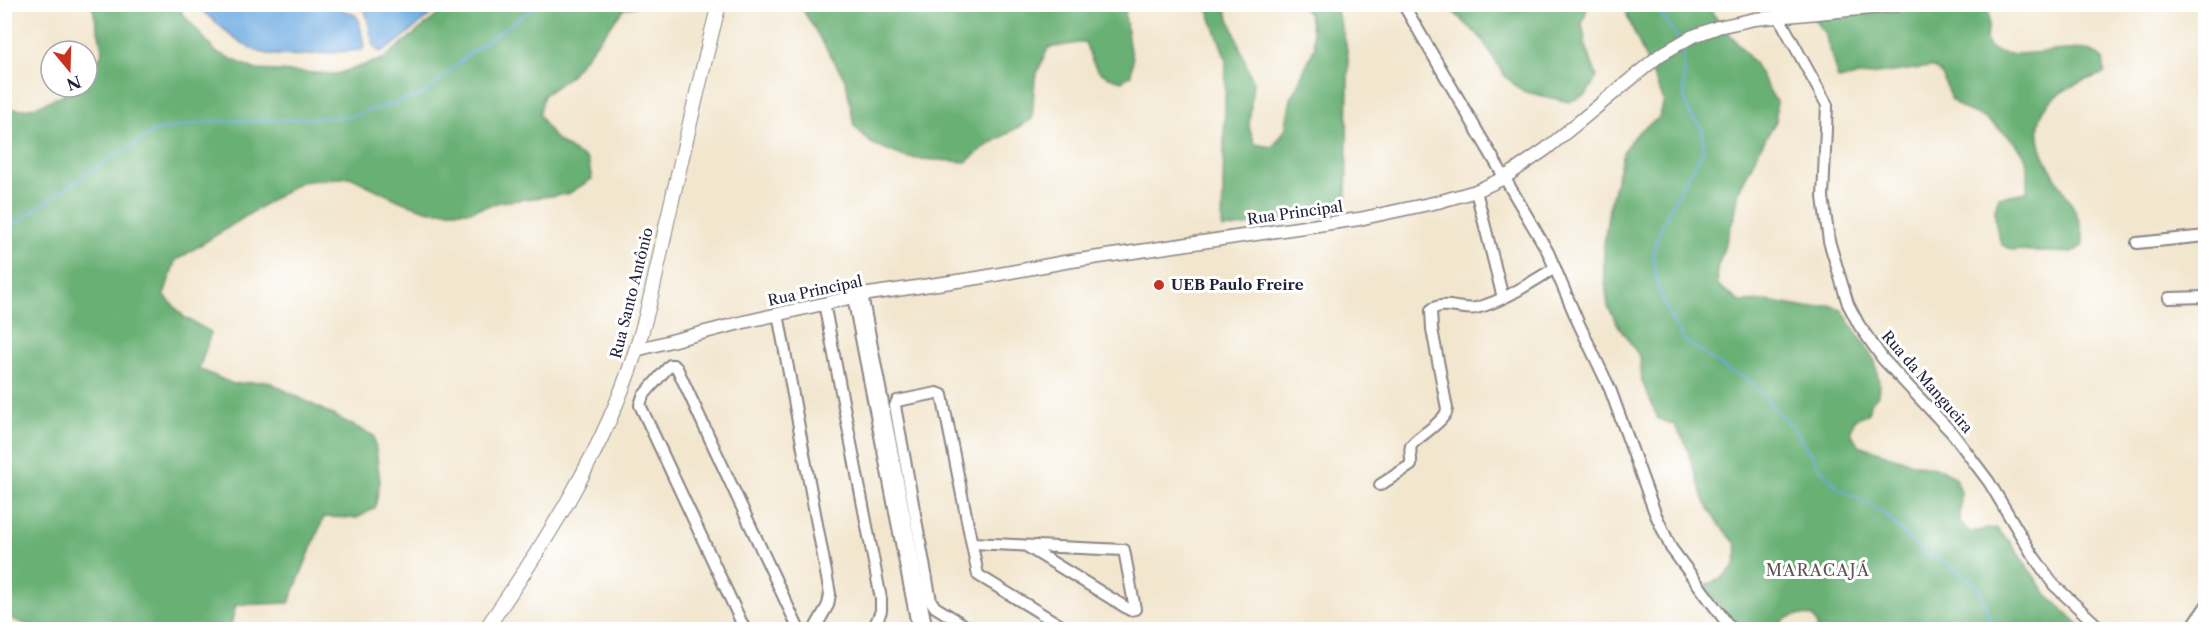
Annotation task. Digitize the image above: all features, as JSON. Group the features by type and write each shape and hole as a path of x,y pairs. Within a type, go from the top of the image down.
{"main road":[{"name":"Rua Santo Antônio","path":"485,630 529,564 580,477 612,412 636,350 719,4"}],"street":[{"path":"1404,4 1540,237 1610,389 1662,531 1681,564 1732,630"},
{"name":"Rua Principal","path":"636,350 857,296 968,280 1065,262 1359,219 1428,204 1476,190 1504,178 1546,149 1660,55 1680,43 1718,27 1738,22 1912,4"},
{"name":"Rua da Mangueira","path":"1780,19 1827,105 1823,197 1834,263 1852,311 1883,359 1953,434 1989,482 2032,554 2054,585 2102,630"},
{"path":"1476,190 1503,298"},
{"path":"2137,243 2205,236"},
{"path":"1380,484 1411,465 1410,447 1412,444 1427,434 1446,413 1431,310 1440,306 1473,309 1503,298 1555,268"},
{"path":"857,296 918,630"},
{"path":"857,296 927,630"},
{"path":"2169,298 2205,297"},
{"path":"824,303 880,599 881,611 873,629"},
{"path":"778,314 830,594 828,605 814,630"},
{"path":"745,630 640,405 643,396 670,365 677,368 799,630"},
{"path":"972,630 935,607 932,601 894,406 897,401 938,393 943,397 978,575 1068,630"},
{"path":"972,543 1124,550 1136,609 1131,610 1026,546"},
{"path":"2190,630 2205,606"},
{"path":"947,630 954,619"}],"green space":[{"path":"92,5 182,5 181,12 216,52 256,70 337,74 383,59 450,5 640,5 624,9 569,77 544,95 539,114 549,130 565,146 588,160 592,179 568,194 500,202 471,211 429,211 400,201 350,177 300,182 175,261 164,295 184,317 211,332 199,369 233,384 267,381 374,436 380,481 375,508 357,518 324,517 289,603 236,605 230,629 37,629 5,616 5,107 26,109 53,99 99,99 99,59 103,51"},
{"path":"800,5 1130,5 1125,14 1133,58 1131,75 1122,81 1100,72 1093,63 1085,42 1048,48 1035,78 1032,119 985,147 966,162 907,158 871,143 854,126 846,81"},
{"path":"1206,5 1224,5 1253,82 1249,127 1255,144 1273,147 1285,130 1291,99 1315,46 1309,15 1301,5 1335,5 1345,41 1349,69 1346,213 1222,229 1226,59"},
{"path":"1446,5 1588,5 1582,24 1586,46 1597,77 1586,95 1569,102 1522,91 1505,76 1481,38"},
{"path":"1617,5 1710,5 1713,14 1754,63 1776,102 1776,121 1739,191 1735,214 1717,269 1718,285 1740,302 1767,301 1807,308 1830,305 1842,310 1875,361 1879,383 1878,395 1870,404 1868,414 1854,419 1851,432 1858,445 1919,465 1942,469 1956,478 1961,492 1960,523 1970,532 1996,528 2010,542 2047,595 2084,629 1817,629 1813,617 1797,615 1787,618 1775,629 1737,629 1704,585 1721,579 1735,565 1736,544 1717,522 1705,502 1684,440 1674,425 1658,419 1642,381 1640,357 1608,307 1604,244 1609,209 1624,149 1639,131 1659,118 1664,101 1625,11"},
{"path":"1803,5 1985,5 1988,6 1989,20 1986,41 1994,50 2019,54 2080,49 2092,52 2103,59 2105,73 2065,90 2045,108 2040,120 2039,133 2042,150 2079,218 2083,235 2082,246 2072,253 2013,250 2002,245 1996,227 1995,209 1999,197 2027,192 2024,154 2007,135 1992,123 1955,103 1949,95 1943,76 1936,69 1931,67 1838,79 1825,34"}],"water":[{"path":"364,4 443,5 393,45 380,52 374,47"},
{"path":"200,5 331,5 355,15 359,20 364,47 362,50 310,55 260,52 245,45 229,33 200,9"}],"waterway":[{"path":"4,231 95,168 155,131 207,122 349,117 424,94 470,53 539,4"},
{"path":"1653,4 1679,40"},
{"path":"1682,48 1684,98 1690,114 1703,130 1703,151 1684,181 1659,231 1653,254 1658,288 1672,321 1683,339 1727,370 1749,380 1790,423 1823,472 1839,488 1884,513 1911,542 1927,554 1944,561 1976,585 1989,618 1988,630"}],"place":[{"name":"UEB Paulo Freire","path":"1159,285"}],"district":[{"name":"MARACAJÁ","path":"1818,570"}]}
